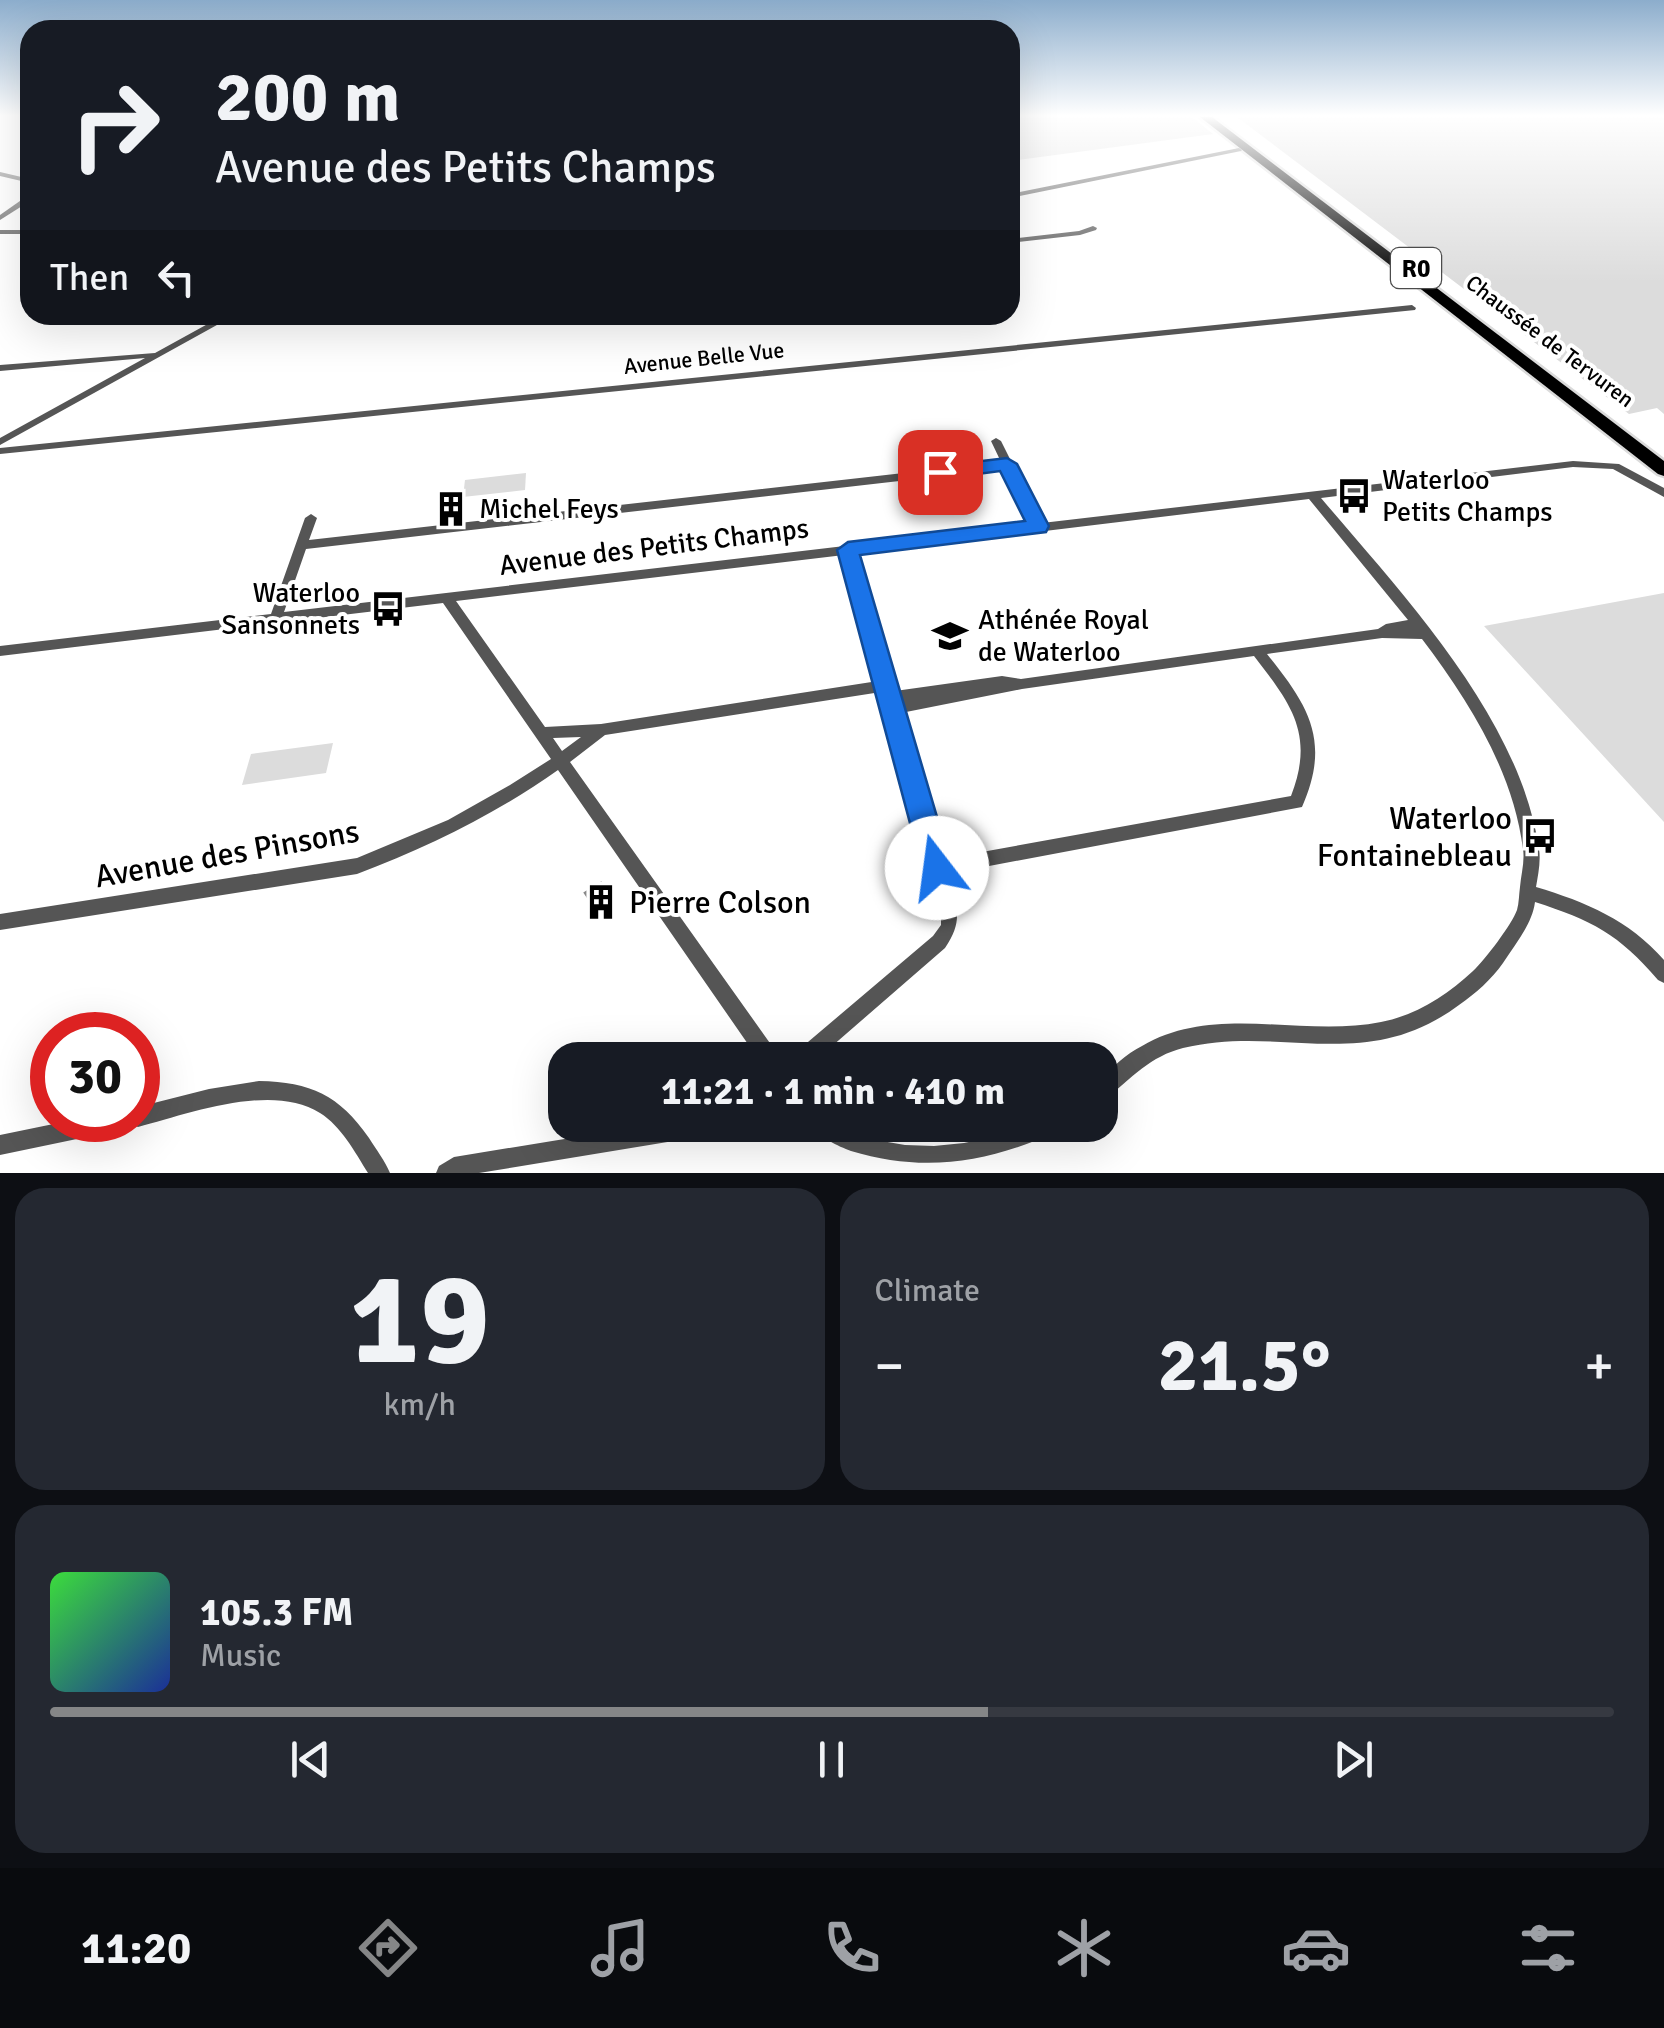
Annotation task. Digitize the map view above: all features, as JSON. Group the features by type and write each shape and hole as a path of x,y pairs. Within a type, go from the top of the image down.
{"highway":[{"name":"Chaussée de Tervuren","path":"1276,172 1641,453"},
{"name":"Chaussée de Tervuren","path":"1289,172 1664,456"},
{"name":"R0","path":"1641,453 1664,470"},
{"path":"1641,453 1664,480"}],"street":[{"path":"1020,194 1131,172"},
{"path":"1020,239 1080,234 1094,228"},
{"name":"Avenue Belle Vue","path":"0,451 1412,308"},
{"path":"0,442 213,325"},
{"path":"0,368 160,355"},
{"path":"996,441 1038,526"},
{"path":"303,545 1007,464"},
{"name":"Avenue des Petits Champs","path":"0,651 1572,464 1615,466 1664,493"},
{"path":"1118,1077 1152,1050 1199,1035 1247,1030 1365,1034 1415,1024 1459,998 1514,945 1533,894 1531,845 1500,740 1421,629 1312,495"},
{"path":"276,617 311,518"},
{"path":"823,1042 939,942 948,927 948,910 937,868 848,550"},
{"path":"446,597 760,1042"},
{"path":"541,733 601,730 1022,684 1421,629"},
{"path":"937,868 1296,802 1308,778 1304,712 1264,650"},
{"name":"Avenue des Pinsons","path":"0,922 356,866 405,850 561,762 601,730"},
{"path":"1533,894 1590,911 1624,929 1664,974"},
{"path":"160,1112 283,1089 326,1106 380,1173"},
{"path":"0,1144 30,1138"},
{"path":"446,1173 454,1167 606,1142"},
{"path":"849,1142 875,1152 920,1159 978,1151 1003,1142"}],"shaded area":[{"path":"1309,172 1664,172 1664,414 1657,408 1629,414"},
{"path":"526,473 525,490 463,497 465,480"},
{"path":"1664,593 1664,822 1484,626"},
{"path":"333,743 326,773 242,785 251,754"}],"building":[{"path":"455,494 453,504 440,506 441,496"},
{"path":"601,883 611,898 595,908 585,893"}],"place":[{"name":"Waterloo Petits Champs","path":"1354,496"},
{"name":"Michel Feys","path":"451,509"},
{"name":"Waterloo Sansonnets","path":"388,609"},
{"name":"Athénée Royal de Waterloo","path":"950,636"},
{"name":"Waterloo Fontainebleau","path":"1540,836"},
{"name":"Pierre Colson","path":"601,902"}],"route":[{"path":"937,868 848,550 1038,526 1007,464 940,472"}]}
